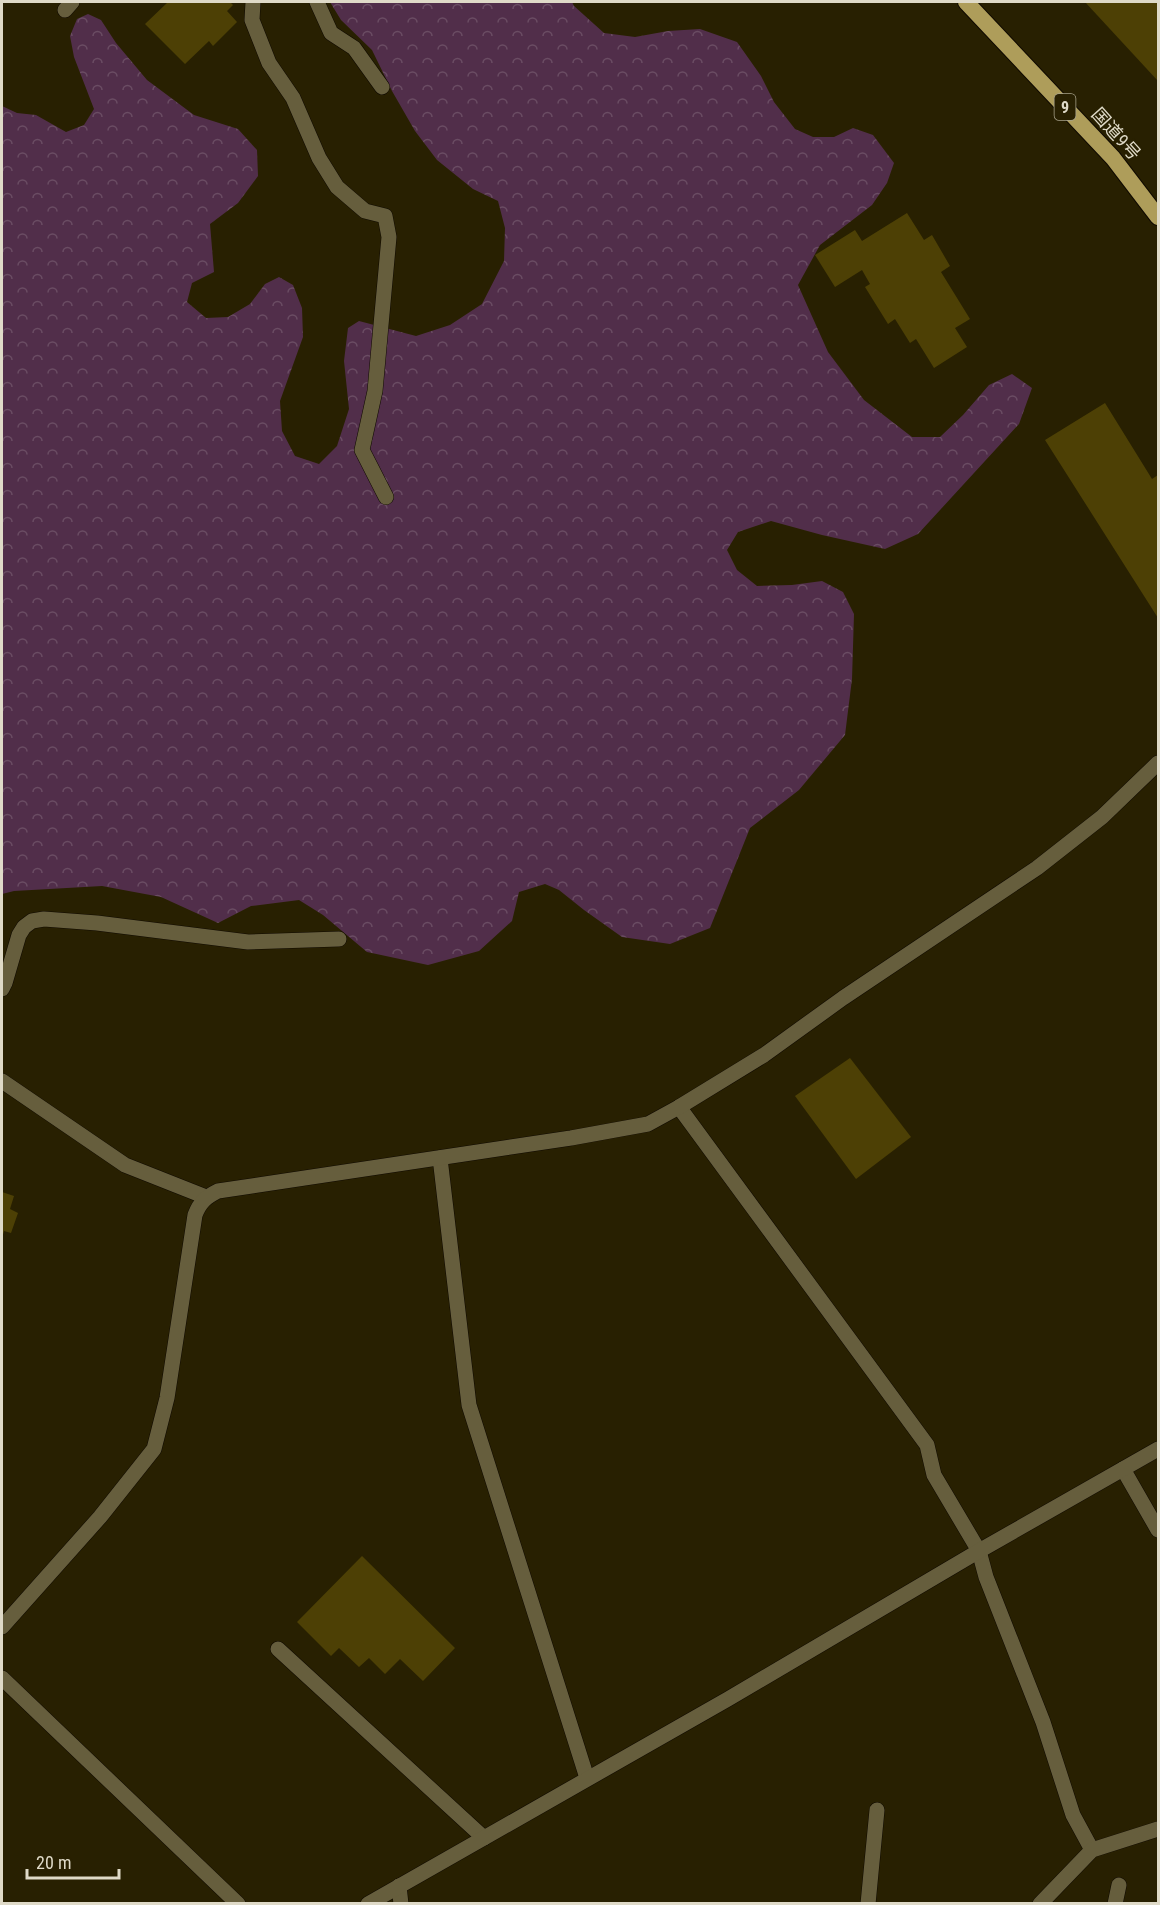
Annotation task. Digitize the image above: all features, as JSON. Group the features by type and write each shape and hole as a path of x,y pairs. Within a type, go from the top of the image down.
{"highway":[{"name":"国道9号","path":"966,2 1113,158 1158,217"}],"street":[{"path":"253,2 252,20 269,63 293,98 320,158 337,187 364,211 386,216 389,237 375,391 362,450 386,497"},
{"path":"317,2 331,33 354,48 381,87"},
{"path":"2,1627 100,1517 154,1449 167,1398 195,1215 198,1205 206,1197 218,1191 571,1138 648,1124 764,1054 1037,868 1102,817 1158,763"},
{"path":"2,989 19,935 32,921 44,919 97,923 248,942 339,939"},
{"path":"2,1081 125,1165 206,1197"},
{"path":"679,1107 927,1445 934,1475 979,1551 986,1577 1043,1722 1073,1815 1092,1850"},
{"path":"440,1158 469,1405 587,1778"},
{"path":"368,1904 728,1699 1158,1449"},
{"path":"1123,1470 1158,1530"},
{"path":"278,1649 484,1838"},
{"path":"2,1678 238,1904"},
{"path":"868,1904 877,1810"},
{"path":"1040,1904 1092,1850 1158,1829"},
{"path":"1115,1904 1119,1885"},
{"path":"399,1886 401,1904"}],"green space":[{"path":"330,2 572,2 604,33 635,37 668,31 700,29 737,42 761,76 774,102 795,129 813,137 834,137 853,128 873,135 894,163 887,183 872,205 820,245 798,285 828,352 864,400 912,437 940,437 989,385 1012,374 1032,388 1019,424 918,534 885,549 771,521 738,532 727,550 737,570 757,586 822,581 843,592 854,614 852,679 845,735 799,790 750,828 710,928 670,944 622,937 559,890 545,884 519,892 512,921 479,951 428,965 367,952 323,915 299,900 251,906 218,923 161,897 102,886 14,891 2,894 2,106 17,113 36,115 66,132 84,125 94,109 74,57 70,36 77,19 88,14 101,20 116,43 147,80 194,115 238,129 257,150 258,176 238,203 210,224 214,272 192,283 187,302 206,318 228,317 250,304 265,284 279,277 293,285 302,308 303,337 280,401 282,431 295,456 319,464 337,446 349,409 344,361 348,328 359,321 416,336 450,325 482,304 504,261 505,228 498,201 473,189 437,160 415,131 372,50 341,20"}],"building":[{"path":"168,2 232,2 233,5 227,11 237,22 213,46 209,41 185,64 145,24"},
{"path":"1085,2 1158,2 1158,81"},
{"path":"907,213 924,240 932,235 950,266 941,272 970,319 955,328 967,347 934,368 916,339 910,343 895,319 888,324 865,287 870,284 862,270 835,287 815,255 855,230 862,241"},
{"path":"1105,403 1152,479 1158,475 1158,618 1045,440"},
{"path":"850,1058 911,1137 856,1179 795,1096"},
{"path":"2,1192 14,1196 10,1209 18,1213 11,1233 4,1231 2,1238"},
{"path":"362,1556 455,1648 423,1681 400,1659 385,1674 369,1658 359,1667 339,1648 331,1656 297,1622"}]}
